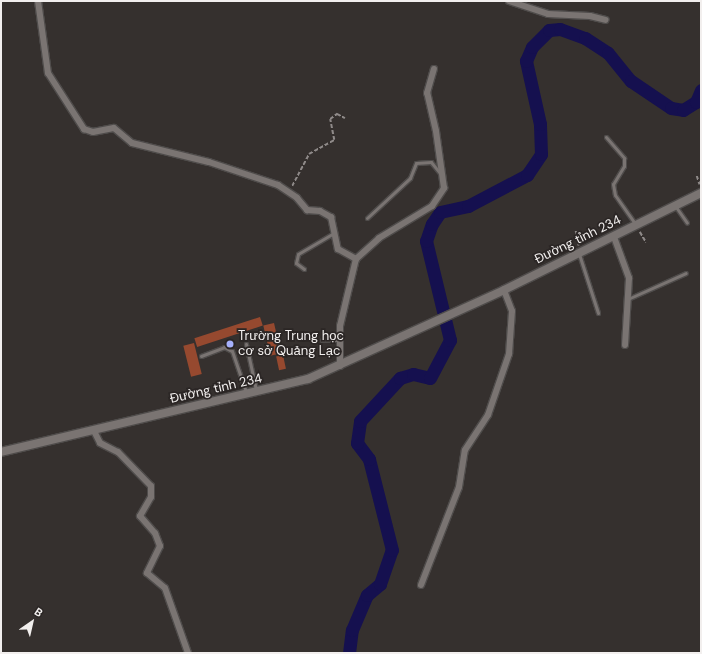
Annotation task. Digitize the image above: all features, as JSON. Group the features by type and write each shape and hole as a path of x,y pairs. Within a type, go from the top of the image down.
{"main road":[{"name":"Đường tỉnh 234","path":"1,452 301,381 340,366 427,324 504,290 580,254 701,192"}],"street":[{"path":"38,1 48,72 84,129 93,132 114,128 132,143 210,162 287,190 306,210 320,211 331,217 338,249 356,259"},
{"path":"509,1 548,14 590,16 606,20"},
{"path":"340,366 338,340 356,259 379,238 432,206 442,192 443,177 426,93 434,69"},
{"path":"614,237 627,266 630,298 625,345"},
{"path":"421,584 459,487 465,450 488,415 509,354 512,311 504,290"},
{"path":"94,431 100,443 118,452 151,486 151,498 140,516 155,533 160,546 147,573 165,588 188,653"}],"lane":[{"path":"606,137 624,158 624,166 613,184 615,195 636,225"},
{"path":"367,218 410,178 411,168 418,161 433,163 443,177"},
{"path":"675,205 687,223"},
{"path":"304,269 296,263 298,254 334,233"},
{"path":"580,254 598,313"},
{"path":"630,298 686,273"},
{"path":"322,340 338,340"},
{"path":"246,344 257,392"},
{"path":"201,356 224,347 232,351 246,394"}],"path":[{"path":"287,190 297,180 309,154 334,140 330,119 337,114 345,118"},
{"path":"696,176 701,187"},
{"path":"636,225 646,242"},
{"path":"576,231 580,254"}],"building":[{"path":"260,317 263,326 197,347 194,338"},
{"path":"274,323 281,353 270,356 263,325"},
{"path":"194,343 202,374 191,377 183,346"},
{"path":"283,355 286,369 279,370 276,356"}],"waterway":[{"path":"349,653 352,630 367,595 380,584 392,550 369,459 357,443 360,421 400,378 413,374 430,378 450,340 426,241 432,224 440,212 468,206 527,175 541,154 540,124 526,61 532,47 549,30 560,29 585,38 608,53 631,81 671,108 683,110 696,102 701,90"}],"place":[{"name":"Trường Trung học cơ sở Quảng Lạc","path":"230,344"}]}
